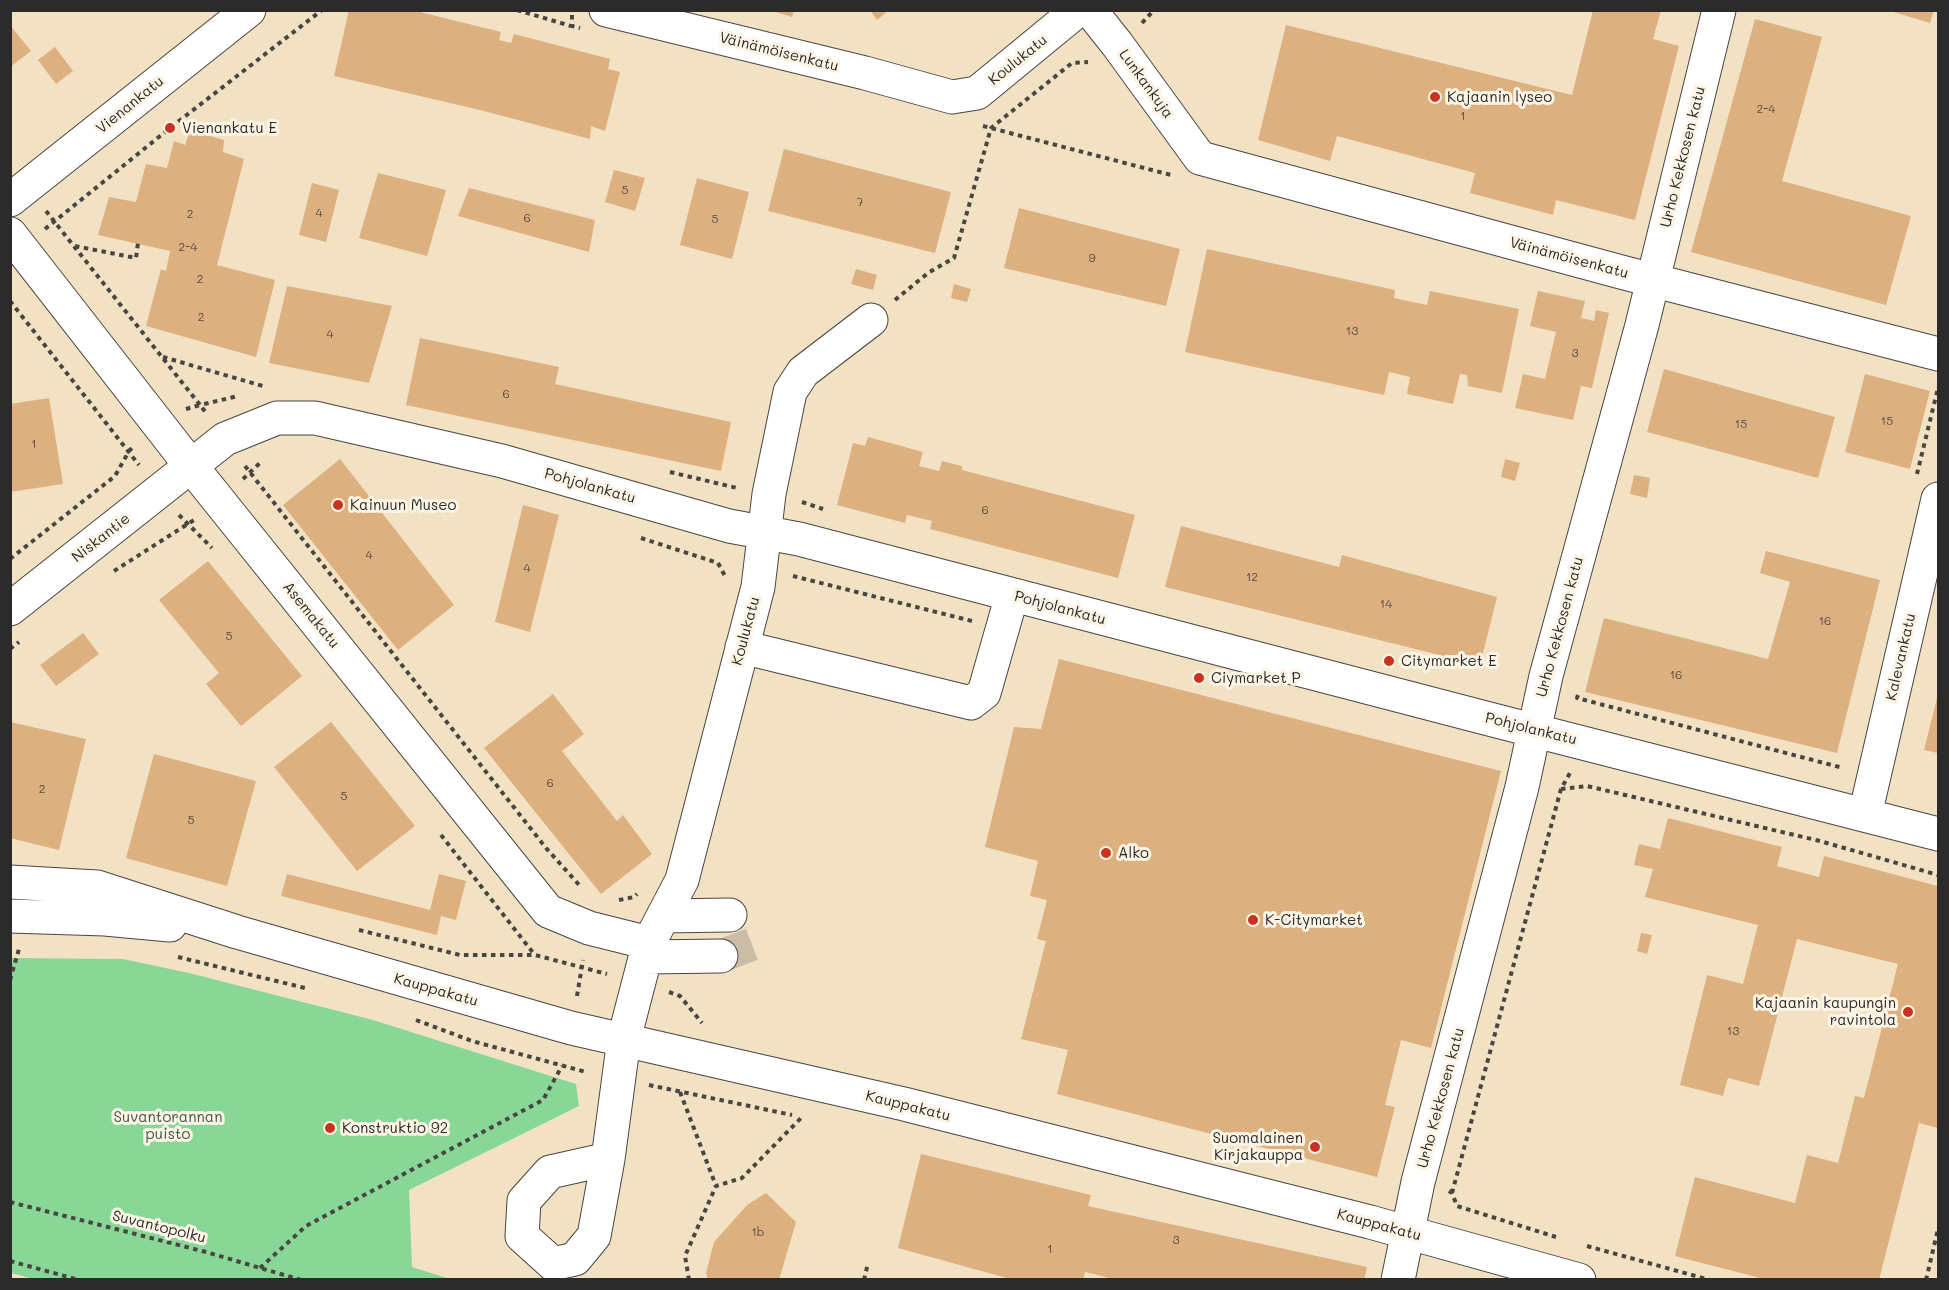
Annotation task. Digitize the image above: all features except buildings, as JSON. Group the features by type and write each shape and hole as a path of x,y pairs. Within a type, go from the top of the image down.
{"street":[{"name":"Vienankatu","path":"10,200 249,10"},
{"name":"Väinämöisenkatu","path":"606,10 865,73 952,97"},
{"name":"Koulukatu","path":"952,97 977,93 1078,10"},
{"name":"Lunkankuja","path":"1090,10 1117,44 1190,167"},
{"name":"Urho Kekkosen katu","path":"1398,1280 1418,1182 1522,787 1546,676 1642,325 1719,10"},
{"name":"Väinämöisenkatu","path":"1190,167 1653,280 1938,354"},
{"name":"Asemakatu","path":"10,234 191,466 548,911 649,950"},
{"name":"Koulukatu","path":"608,1159 624,1039 649,950 682,880 758,587 769,495 790,392 803,372 871,320"},
{"name":"Pohjolankatu","path":"191,466 225,439 277,418 315,418 502,461 729,526 799,539 1938,834"},
{"name":"Niskantie","path":"10,609 191,466"},
{"name":"Kalevankatu","path":"1865,814 1927,490"},
{"path":"971,703 966,684 980,623 1000,592"},
{"path":"971,703 984,693 1000,592"},
{"path":"742,647 971,703"},
{"name":"Kauppakatu","path":"10,882 97,887 237,933 571,1028 904,1104 1359,1219 1579,1280"},
{"path":"649,950 730,915"},
{"name":"Kauppakatu","path":"10,916 105,919 237,933"},
{"path":"649,950 721,956"}],"path":[{"path":"54,222 322,10"},
{"path":"517,10 572,26"},
{"path":"1143,10 1148,17"},
{"path":"871,320 928,273 954,258 991,128 1072,63 1093,61 1117,44 1140,26 1154,10"},
{"path":"991,128 1190,167"},
{"path":"75,246 136,258 138,243"},
{"path":"10,301 159,491"},
{"path":"163,357 269,388"},
{"path":"1927,490 1938,388"},
{"path":"225,439 546,848 586,893"},
{"path":"10,559 115,476 129,451"},
{"path":"798,501 830,510"},
{"path":"640,538 718,563 726,578 723,589"},
{"path":"726,578 777,592 793,576 980,623"},
{"path":"1580,686 1577,698 1844,768"},
{"path":"1452,1193 1561,789 1587,786 1820,841 1938,875"},
{"path":"260,1268 306,1226 543,1100 562,1066 589,928 603,903 634,897 640,892"},
{"path":"10,945 20,946 10,980"},
{"path":"535,955 581,968 649,950"},
{"path":"172,956 315,991"},
{"path":"409,1018 472,1041 562,1066 813,1119"},
{"path":"680,1092 716,1186 686,1256 689,1280"},
{"path":"716,1186 742,1178 802,1117"},
{"name":"Suvantopolku","path":"10,1202 206,1251 301,1280"},
{"path":"1926,1280 1938,1229"},
{"path":"10,1261 79,1280"},
{"path":"864,1280 868,1263"}],"green space":[{"name":"Suvantorannan puisto","path":"11,958 123,959 189,973 373,1020 576,1084 579,1106 409,1190 412,1267 450,1279 34,1279 11,1273"}],"tunnel":[{"path":"721,956 763,940"}],"place":[{"name":"Kajaanin lyseo","path":"1435,97"},
{"name":"Vienankatu E","path":"170,128"},
{"name":"Kainuun Museo","path":"338,505"},
{"name":"Citymarket E","path":"1389,661"},
{"name":"Ciymarket P","path":"1199,678"},
{"name":"Alko","path":"1106,853"},
{"name":"K-Citymarket","path":"1253,920"},
{"name":"Kajaanin kaupungin ravintola","path":"1908,1012"},
{"name":"Konstruktio 92","path":"330,1128"},
{"name":"Suomalainen Kirjakauppa","path":"1315,1147"}]}
